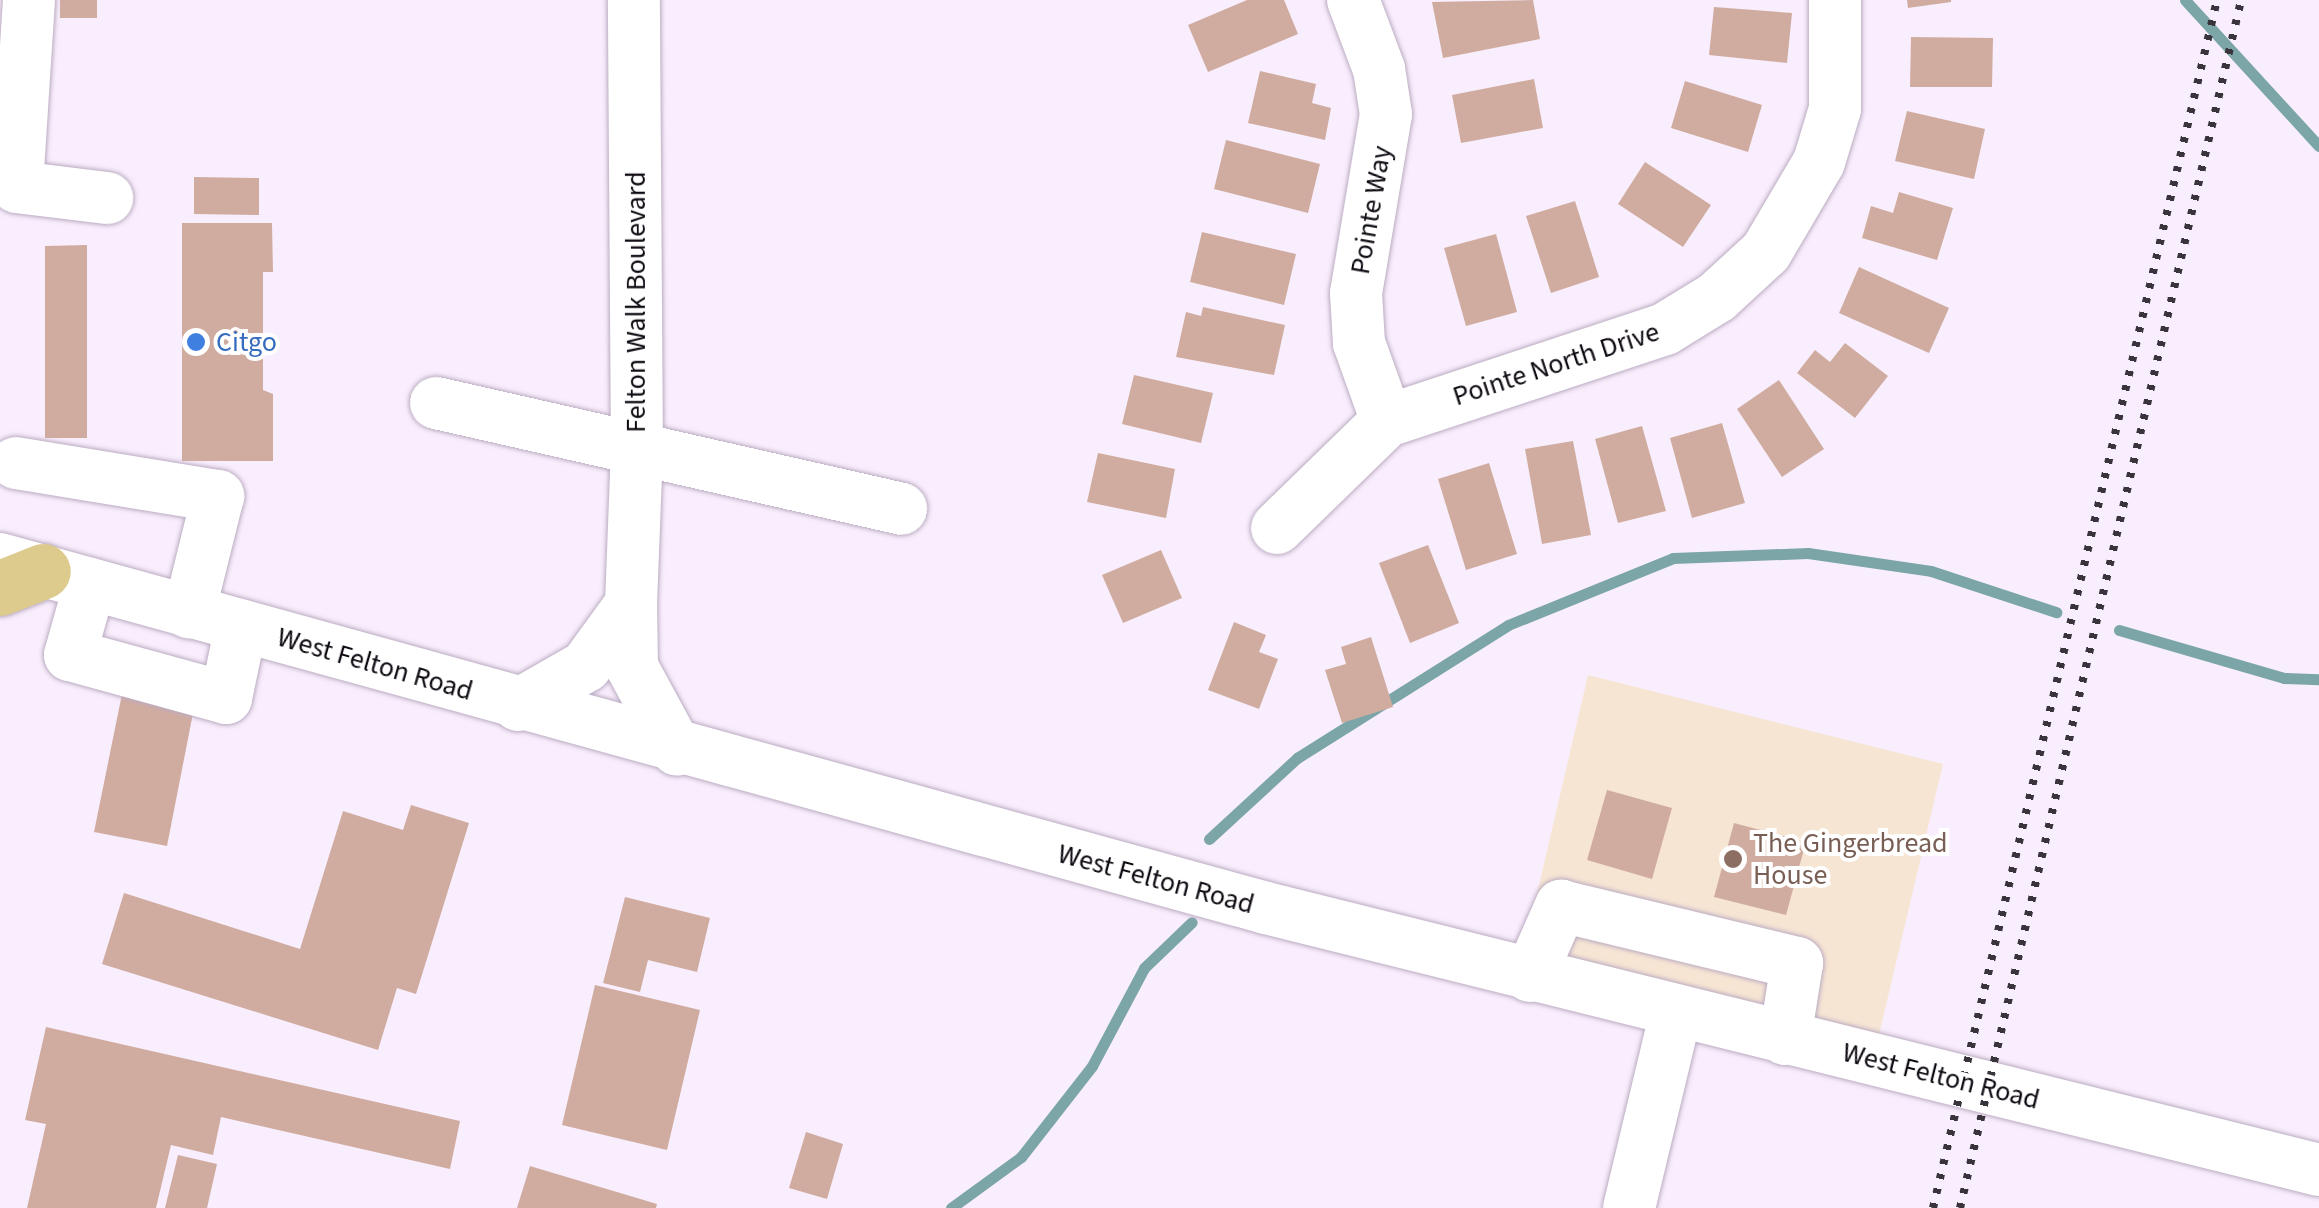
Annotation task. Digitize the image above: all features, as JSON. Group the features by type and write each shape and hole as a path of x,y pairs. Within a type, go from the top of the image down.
{"street":[{"path":"29,0 13,122 18,186 107,198"},
{"name":"Felton Walk Boulevard","path":"634,0 637,451 630,604 632,666 677,750"},
{"name":"Pointe Way","path":"1354,0 1379,69 1386,114 1356,293 1359,343 1387,420"},
{"name":"Pointe North Drive","path":"1278,528 1387,420 1665,329 1717,297 1754,263 1798,203 1836,109 1835,0"},
{"path":"436,403 900,509"},
{"path":"16,462 218,496 189,612"},
{"path":"33,575 70,655 226,698 241,626"},
{"name":"West Felton Road","path":"33,575 189,612 677,750 1530,976 2319,1170"},
{"path":"518,705 586,666 630,604"},
{"path":"1530,976 1561,906 1797,962 1785,1038"},
{"path":"1629,1208 1676,1012"}],"shaded area":[{"name":"The Gingerbread House","path":"1588,675 1943,764 1878,1039 1523,954"}],"building":[{"path":"60,0 97,0 97,18 60,18"},
{"path":"1247,0 1284,0 1298,34 1208,72 1188,25"},
{"path":"1533,0 1540,39 1443,58 1432,2"},
{"path":"1907,0 1951,0 1951,2 1908,8"},
{"path":"1714,7 1792,13 1787,63 1709,55"},
{"path":"1911,37 1993,38 1992,87 1910,87"},
{"path":"1260,71 1316,84 1312,103 1331,108 1325,140 1248,123"},
{"path":"1534,79 1543,128 1461,143 1452,95"},
{"path":"1685,81 1762,105 1748,152 1671,128"},
{"path":"1907,111 1985,129 1974,179 1895,161"},
{"path":"1226,140 1320,164 1308,213 1214,189"},
{"path":"1645,162 1711,205 1683,247 1618,204"},
{"path":"194,177 259,178 259,215 194,214"},
{"path":"1899,192 1953,208 1937,260 1862,238 1871,206 1893,213"},
{"path":"1575,201 1599,277 1551,293 1526,216"},
{"path":"182,223 272,223 273,272 263,272 263,390 273,394 273,461 182,461"},
{"path":"1202,232 1296,254 1284,305 1190,282"},
{"path":"1496,234 1517,312 1466,326 1444,248"},
{"path":"87,245 87,438 45,438 45,246"},
{"path":"1859,267 1949,308 1929,353 1839,313"},
{"path":"1203,307 1285,325 1274,375 1176,357 1186,312 1201,316"},
{"path":"1845,343 1888,376 1855,418 1797,373 1815,350 1830,362"},
{"path":"1134,375 1213,393 1201,443 1122,424"},
{"path":"1779,380 1824,449 1782,477 1737,409"},
{"path":"1722,423 1745,503 1692,518 1670,438"},
{"path":"1642,426 1666,511 1618,523 1595,439"},
{"path":"1573,441 1591,535 1542,544 1525,449"},
{"path":"1098,453 1175,469 1166,518 1087,502"},
{"path":"1489,463 1517,554 1466,570 1438,479"},
{"path":"1428,545 1459,623 1410,643 1379,563"},
{"path":"1161,550 1182,598 1123,623 1102,575"},
{"path":"1234,622 1266,635 1259,652 1278,659 1259,709 1208,690"},
{"path":"1371,637 1393,707 1342,723 1325,670 1346,664 1341,647"},
{"path":"123,689 195,703 167,846 94,832"},
{"path":"1607,790 1672,808 1652,879 1587,860"},
{"path":"411,805 469,823 416,994 397,988 378,1050 102,964 124,893 300,949 343,811 403,830"},
{"path":"1734,823 1806,842 1786,915 1714,897"},
{"path":"625,897 710,918 697,972 648,960 640,992 603,983"},
{"path":"595,985 700,1010 667,1150 562,1125"},
{"path":"46,1027 460,1121 450,1169 221,1117 213,1155 171,1145 156,1208 27,1208 46,1124 25,1120"},
{"path":"806,1132 843,1144 827,1199 789,1188"},
{"path":"178,1155 217,1164 207,1208 165,1208"},
{"path":"530,1166 657,1204 656,1208 517,1208"}],"waterway":[{"path":"2185,0 2319,146"},
{"path":"1209,839 1297,758 1508,625 1673,558 1808,553 1931,571 2056,612"},
{"path":"2119,630 2284,678 2319,679"},
{"path":"951,1208 1021,1157 1092,1066 1144,968 1192,922"}],"railway":[{"path":"1933,1208 2217,0"},
{"path":"1960,1208 2241,0"}],"place":[{"name":"Citgo","path":"196,342"},
{"name":"The Gingerbread House","path":"1733,859"}]}
